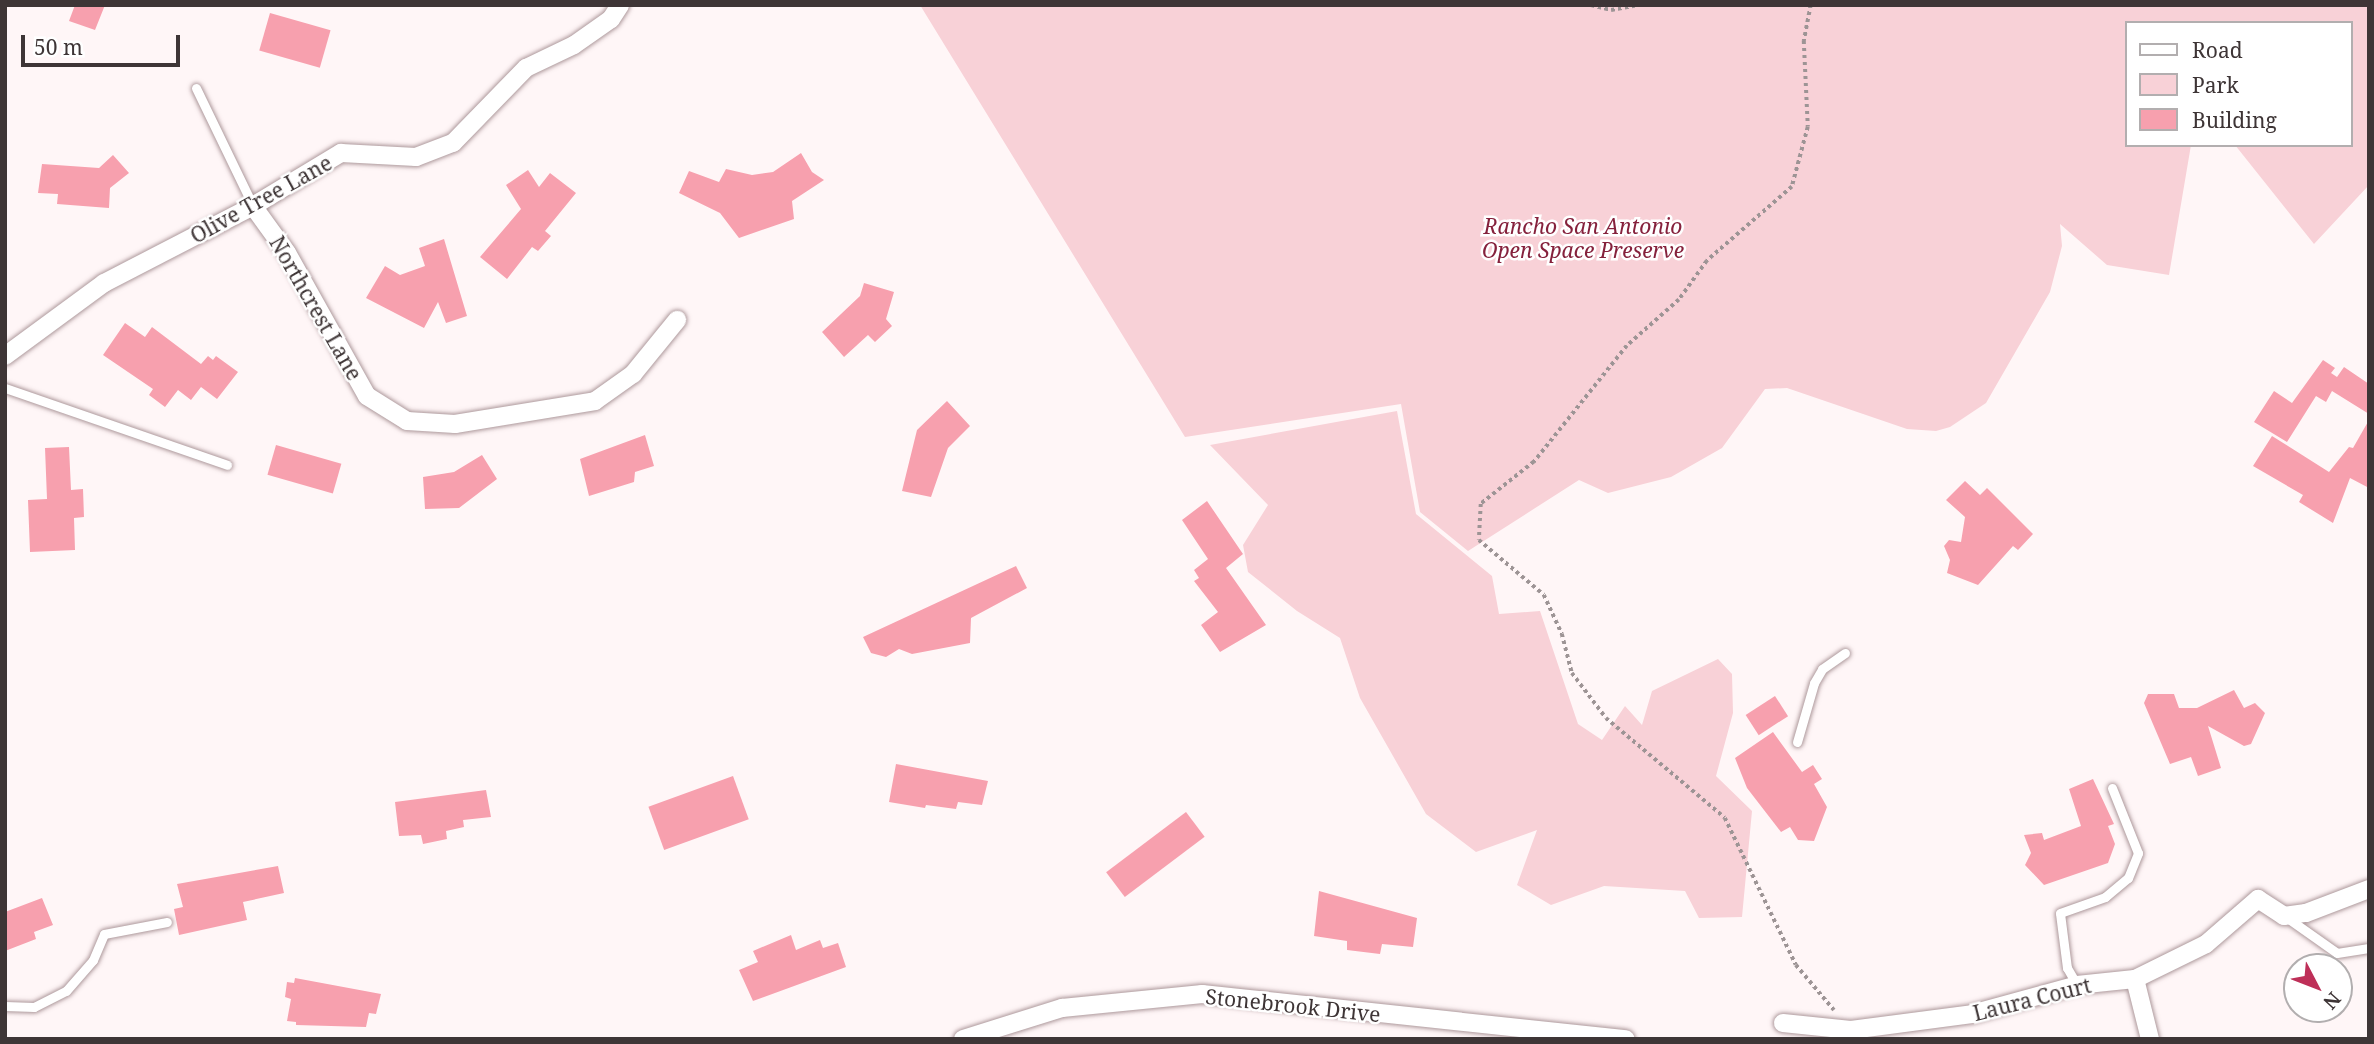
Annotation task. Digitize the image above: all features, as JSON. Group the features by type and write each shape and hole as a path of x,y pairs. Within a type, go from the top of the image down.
{"street":[{"name":"Olive Tree Lane","path":"5,356 104,283 253,206 341,153 416,157 453,143 526,68 574,45 611,19 620,5"},
{"name":"Northcrest Lane","path":"253,206 287,253 367,396 407,421 455,424 595,401 634,374 677,320"},
{"path":"2284,916 2306,913 2369,889"},
{"name":"Laura Court","path":"1783,1023 1851,1030 1972,1014 2077,985 2135,979 2206,944 2258,899 2284,916"},
{"path":"2135,979 2150,1039"},
{"name":"Stonebrook Drive","path":"963,1039 1062,1008 1202,995 1626,1039"}],"lane":[{"path":"196,88 253,206"},
{"path":"5,388 227,465"},
{"path":"1797,742 1814,683 1822,669 1845,653"},
{"path":"2077,985 2067,968 2060,913 2105,897 2128,878 2138,853 2112,788"},
{"path":"2284,916 2337,953 2369,948"},
{"path":"5,1006 34,1007 66,991 93,960 104,934 167,922"}],"path":[{"path":"1591,5 1611,10 1639,5"},
{"path":"1811,5 1804,41 1808,127 1792,187 1707,261 1679,300 1627,346 1534,462 1481,504 1479,540 1544,595 1562,634 1572,673 1606,718 1725,818 1796,965 1851,1030"}],"green space":[{"name":"Rancho San Antonio Open Space Preserve","path":"920,5 2369,5 2369,185 2314,244 2237,147 2353,147 2353,21 2126,21 2126,147 2191,147 2169,275 2107,265 2060,224 2062,246 2050,292 1986,403 1950,427 1936,431 1907,429 1787,388 1765,389 1722,448 1671,477 1608,493 1579,480 1468,551 1420,512 1401,404 1185,437"},
{"path":"1397,411 1416,514 1492,576 1499,614 1540,611 1578,724 1602,740 1625,706 1642,725 1652,691 1718,659 1732,674 1733,713 1716,776 1752,811 1742,917 1699,918 1685,891 1604,886 1551,905 1517,885 1537,830 1476,852 1426,814 1360,698 1340,638 1297,611 1248,572 1243,545 1268,505 1210,445"}],"building":[{"path":"75,5 105,5 95,30 69,21"},
{"path":"270,13 331,30 320,68 259,50"},
{"path":"801,153 812,172 824,180 792,201 794,219 739,238 720,213 679,193 689,171 719,182 726,169 752,175 773,172"},
{"path":"113,155 129,173 110,188 109,208 57,204 58,194 38,193 42,164 99,168"},
{"path":"528,170 539,187 550,173 576,193 545,231 551,236 538,251 532,247 507,279 480,257 521,209 506,185"},
{"path":"444,239 467,316 446,323 438,302 424,328 366,298 385,266 400,275 425,266 419,248"},
{"path":"864,283 894,292 886,319 892,326 875,342 868,335 844,357 822,332 860,296"},
{"path":"125,323 145,337 152,327 201,364 208,356 213,360 216,356 238,372 217,399 201,387 191,400 178,390 165,407 149,395 153,389 103,355"},
{"path":"2323,360 2335,368 2331,373 2337,377 2344,367 2369,384 2369,414 2332,391 2326,402 2316,396 2287,442 2254,422 2274,391 2292,403"},
{"path":"947,401 970,426 948,448 931,497 902,491 917,430"},
{"path":"2369,420 2369,488 2350,478 2333,523 2299,502 2303,495 2253,466 2272,436 2329,472 2349,447 2353,448"},
{"path":"645,435 654,466 635,472 634,482 589,496 580,459"},
{"path":"276,445 341,464 333,494 267,475"},
{"path":"69,447 71,490 83,489 84,517 74,518 75,550 30,552 28,500 47,499 45,448"},
{"path":"482,455 497,479 459,508 425,509 423,477 454,472"},
{"path":"1965,481 1980,495 1987,488 2033,534 2018,550 2013,546 1978,585 1947,573 1950,560 1944,546 1949,540 1961,542 1965,517 1946,500"},
{"path":"1207,501 1243,554 1226,568 1266,625 1220,652 1201,625 1218,612 1194,581 1199,578 1194,570 1208,559 1182,520"},
{"path":"1016,566 1027,588 971,618 970,643 912,654 899,649 886,657 871,653 863,637"},
{"path":"2234,690 2244,708 2255,703 2265,713 2251,744 2244,746 2208,726 2221,768 2198,776 2191,757 2170,764 2144,703 2148,694 2174,694 2179,708 2197,708"},
{"path":"1775,696 1788,716 1759,735 1746,715"},
{"path":"1773,732 1802,772 1813,765 1822,779 1814,784 1827,807 1814,841 1798,840 1790,827 1781,832 1747,788 1735,758"},
{"path":"896,764 988,781 982,805 958,802 956,809 926,805 925,808 889,802"},
{"path":"733,776 749,819 664,850 648,807"},
{"path":"2093,779 2114,824 2108,826 2115,844 2108,863 2044,885 2025,865 2031,853 2024,835 2042,833 2044,840 2081,826 2069,789"},
{"path":"486,790 491,817 463,820 464,827 446,831 447,839 423,844 421,835 399,836 395,802"},
{"path":"1186,812 1205,837 1125,897 1106,872"},
{"path":"278,866 284,893 243,902 247,920 179,935 174,909 183,907 177,884"},
{"path":"1319,891 1417,918 1413,947 1382,944 1380,954 1347,950 1347,941 1314,936"},
{"path":"42,898 53,925 34,932 36,939 5,951 5,912"},
{"path":"791,935 796,950 820,940 823,948 838,943 846,967 753,1001 739,970 758,962 753,951"},
{"path":"295,978 381,994 376,1014 369,1013 366,1027 296,1025 296,1022 287,1021 291,999 285,997 287,982 294,983"}]}
